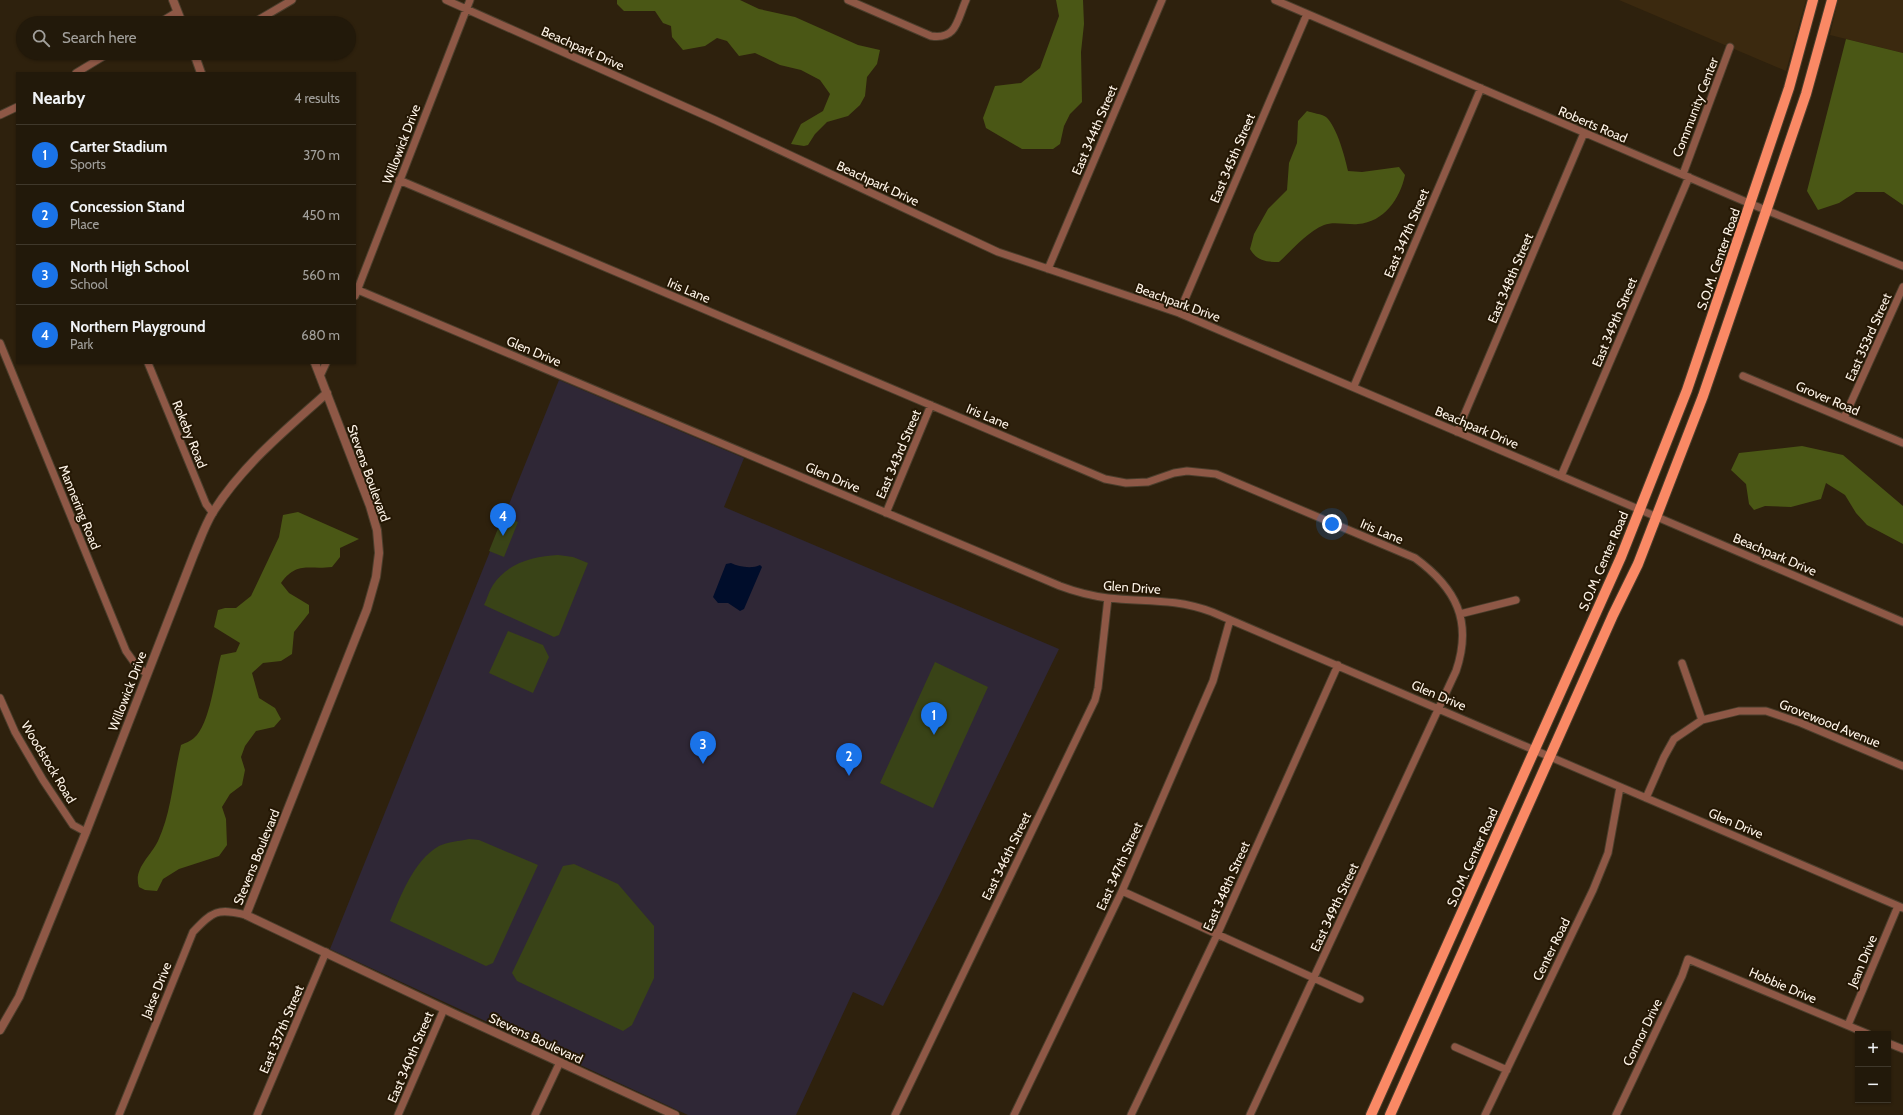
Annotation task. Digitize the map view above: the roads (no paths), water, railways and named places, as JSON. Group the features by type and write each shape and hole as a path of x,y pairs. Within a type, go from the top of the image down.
{"main road":[{"name":"S.O.M. Center Road","path":"1371,1115 1535,750 1597,607 1621,557 1687,390 1789,88 1813,0"},
{"path":"1390,1115 1551,757 1613,615 1638,564 1703,396 1806,94 1832,0"}],"street":[{"path":"173,0 179,16"},
{"path":"265,16 292,0"},
{"name":"Beachpark Drive","path":"446,0 716,120 998,252 1179,313 1354,386 1457,432 1903,622"},
{"name":"Willowick Drive","path":"356,293 470,0"},
{"path":"853,1 931,36 945,37 953,32 966,0"},
{"name":"East 344th Street","path":"1048,269 1162,0"},
{"name":"Roberts Road","path":"1275,0 1751,204 1767,209 1903,266"},
{"path":"171,16 178,12"},
{"name":"East 345th Street","path":"1179,313 1307,14"},
{"name":"Community Center","path":"1686,176 1730,48"},
{"path":"78,72 97,60"},
{"path":"197,60 201,72"},
{"name":"East 347th Street","path":"1354,386 1481,88"},
{"path":"0,115 16,107"},
{"name":"East 348th Street","path":"1457,432 1584,133"},
{"name":"East 349th Street","path":"1560,476 1686,176"},
{"name":"Iris Lane","path":"399,180 1105,478 1126,483 1148,482 1174,473 1187,471 1216,474 1415,558 1443,582 1460,614 1463,627 1462,655 1440,708"},
{"name":"East 353rd Street","path":"1844,418 1903,287"},
{"name":"Glen Drive","path":"356,293 1060,586 1082,594 1108,598 1185,603 1230,620 1440,708 1900,907"},
{"name":"Mannering Road","path":"0,343 126,652 136,665 147,674"},
{"name":"Rokeby Road","path":"148,364 206,504 213,513"},
{"name":"Stevens Boulevard","path":"315,364 370,506 377,530 379,553 376,577 367,609 246,915 675,1115"},
{"path":"320,376 326,364"},
{"name":"Grover Road","path":"1743,376 1903,443"},
{"name":"Willowick Drive","path":"0,1030 19,997 86,832 194,554 213,513 239,477 274,441 327,393"},
{"name":"East 343rd Street","path":"886,513 931,405"},
{"name":"East 346th Street","path":"895,1115 1094,700 1098,688 1108,598"},
{"path":"1460,614 1516,600"},
{"name":"East 347th Street","path":"1014,1115 1122,891 1213,681 1230,620"},
{"path":"1682,663 1702,720"},
{"name":"East 348th Street","path":"1131,1115 1217,935 1338,665"},
{"name":"Woodstock Road","path":"0,698 15,732 43,780 74,825 86,832"},
{"name":"East 349th Street","path":"1250,1115 1440,708"},
{"name":"Grovewood Avenue","path":"1646,798 1664,757 1674,739 1702,720 1739,711 1766,711 1801,723 1903,766"},
{"name":"Center Road","path":"1485,1115 1593,890 1608,853 1620,787"},
{"path":"1122,891 1360,998"},
{"name":"Jean Drive","path":"1848,1025 1900,907"},
{"name":"Jakse Drive","path":"119,1115 193,932 209,915 229,911 246,915"},
{"name":"East 337th Street","path":"257,1115 326,952"},
{"name":"Hobbie Drive","path":"1688,959 1861,1031"},
{"name":"Connor Drive","path":"1616,1115 1682,976 1688,959"},
{"name":"East 340th Street","path":"398,1115 444,1008"},
{"path":"1891,1044 1903,1049"},
{"path":"1455,1047 1507,1070"},
{"path":"535,1115 560,1062"}],"water":[{"path":"731,563 738,566 753,567 760,565 762,567 744,609 740,611 728,603 718,603 713,597 726,564"}],"place":[{"name":"Northern Playground","path":"503,536"},
{"name":"Carter Stadium","path":"934,735"},
{"name":"North High School","path":"703,764"},
{"name":"Concession Stand","path":"849,776"}]}
